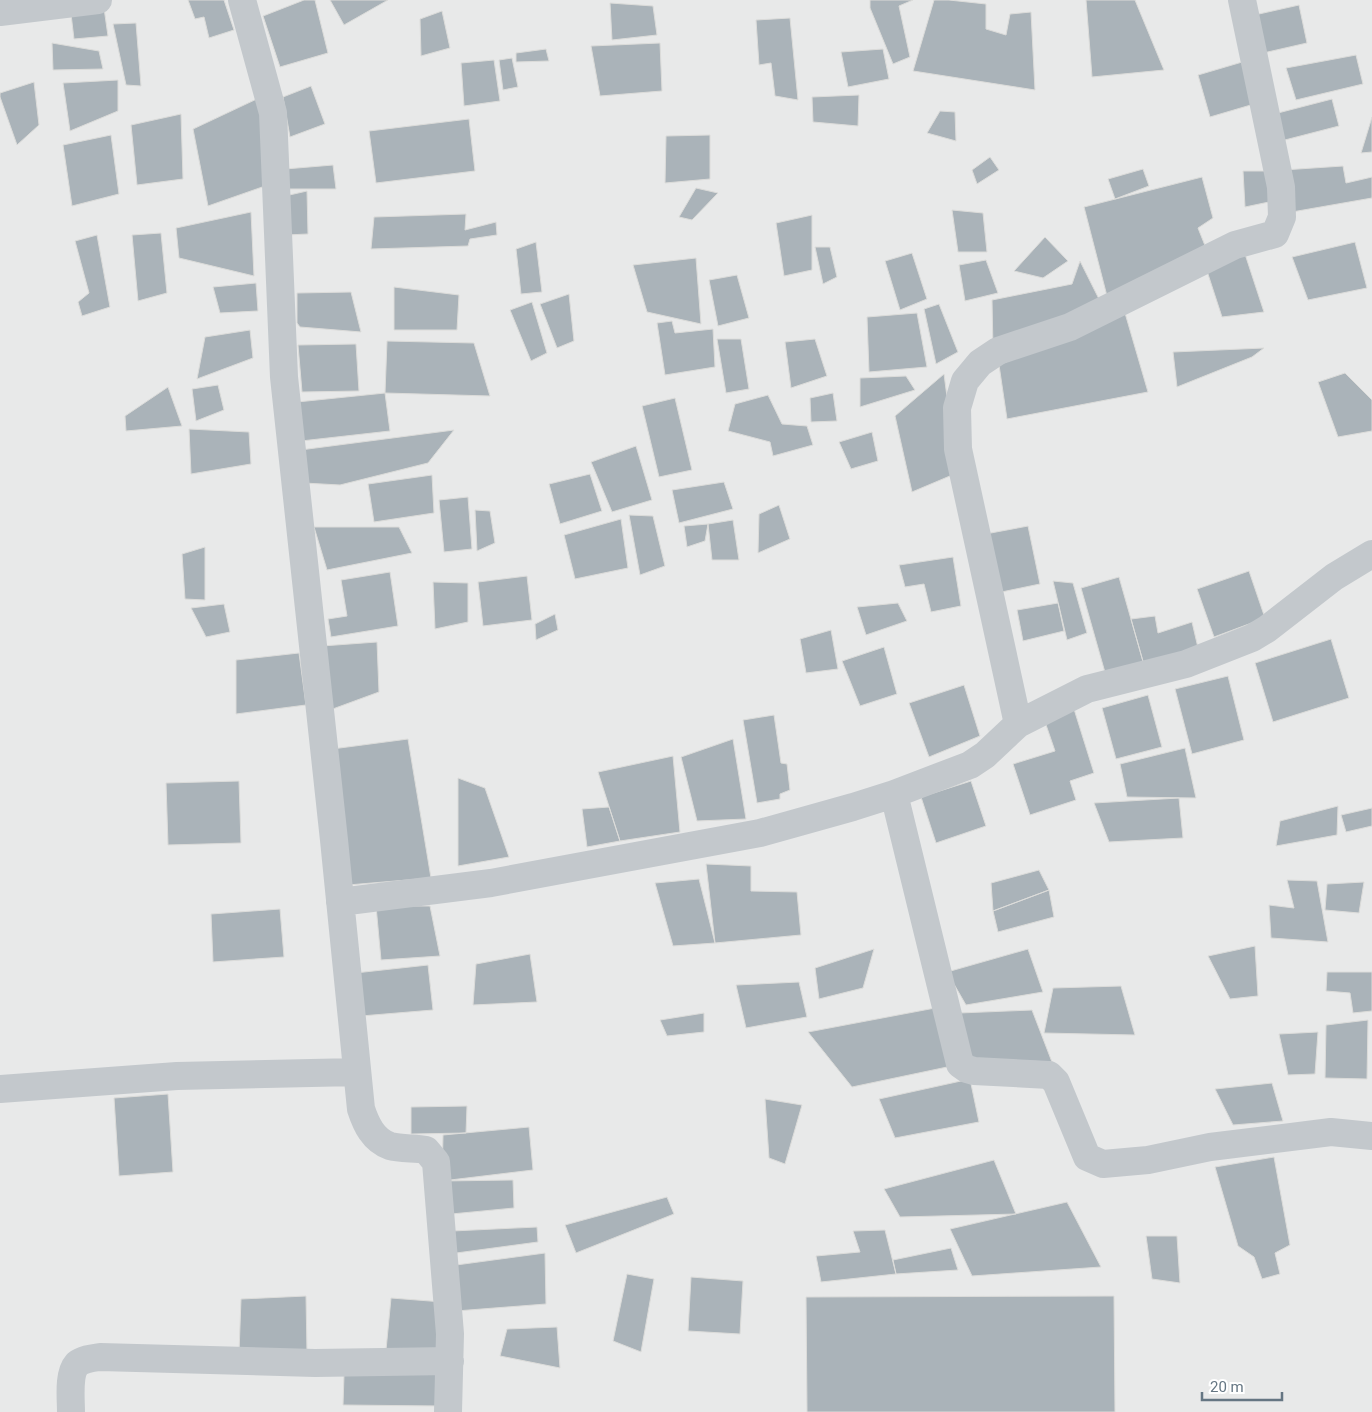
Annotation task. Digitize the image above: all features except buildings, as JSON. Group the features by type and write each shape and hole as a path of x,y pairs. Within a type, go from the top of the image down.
{"street":[{"path":"0,12 98,0"},
{"path":"242,0 273,112 284,377 360,1109 367,1127 377,1138 390,1146 426,1150 436,1162 450,1334 448,1412"},
{"path":"1018,724 958,449 957,408 964,380 980,363 998,351 1070,327 1234,246 1275,234 1282,218 1281,186 1242,0"},
{"path":"340,902 491,883 760,833 894,794 970,765 985,755 1018,724 1087,689 1186,664 1252,638 1267,629 1334,577 1372,554"},
{"path":"894,794 960,1064 974,1071 1049,1075 1056,1082 1086,1157 1103,1164 1148,1160 1210,1146 1331,1132 1372,1136"},
{"path":"0,1089 177,1076 357,1072"},
{"path":"71,1412 71,1380 77,1365 87,1359 108,1357 315,1363 450,1361"}],"shaded area":[{"path":"0,0 1372,0 1372,1412 0,1412"}]}
